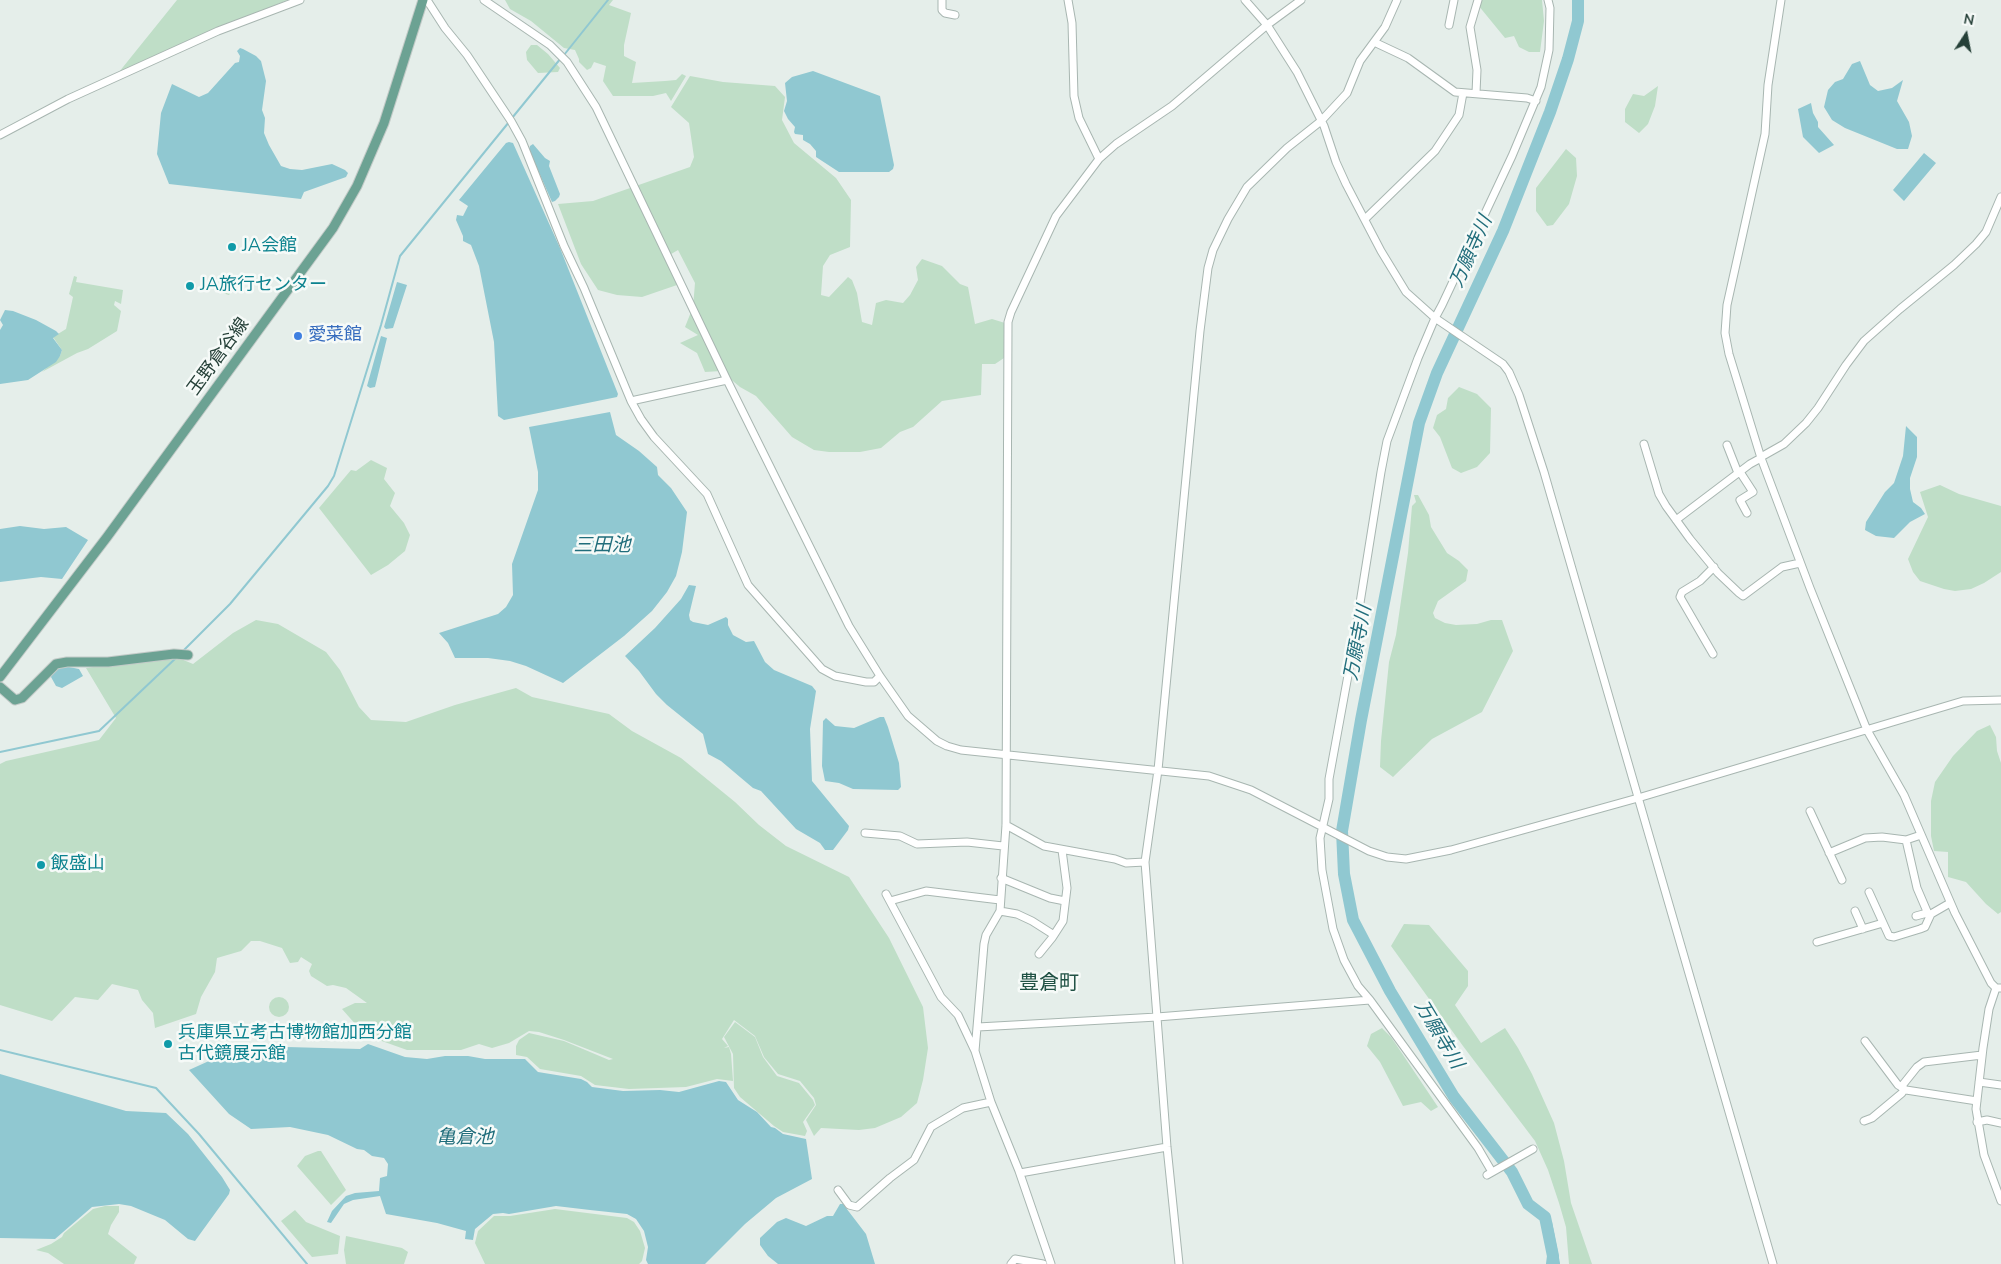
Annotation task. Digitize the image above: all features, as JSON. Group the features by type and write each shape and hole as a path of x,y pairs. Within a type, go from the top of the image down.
{"main road":[{"name":"玉野倉谷線","path":"0,677 102,544 337,220 357,186 391,106 423,0"},
{"path":"0,687 15,700 22,698 56,664 67,662 108,662 174,654 188,655"}],"street":[{"path":"0,135 68,99 218,31 300,0"},
{"path":"427,0 444,28 467,55 518,134 631,401 654,438 707,494 748,585 822,669 835,676 866,682 874,682 880,676"},
{"path":"484,0 550,45 567,62 591,99 849,626 908,716 936,741 961,750 1209,776 1251,790 1369,850 1387,857 1406,859 1431,854 1638,798 1963,701 2001,700"},
{"path":"942,0 942,10 945,13 955,15"},
{"path":"1068,0 1072,23 1074,96 1079,118 1099,159"},
{"path":"1244,0 1267,25 1297,72 1321,121 1336,162 1393,274 1406,292 1436,319 1503,364 1509,372 1527,414 1773,1264"},
{"path":"975,1051 984,944 986,935 1000,911 1003,846 1006,825 1008,322 1011,312 1056,216 1099,159 1116,144 1172,106 1267,25 1301,0"},
{"path":"1179,1264 1167,1147 1145,862 1158,770 1200,331 1211,259 1228,219 1247,187 1287,148 1321,121 1346,93 1360,61 1385,27 1397,0"},
{"path":"1449,25 1454,0"},
{"path":"1476,93 1477,70 1470,27 1478,0"},
{"path":"1533,1149 1492,1173 1478,1148 1358,986 1344,960 1333,929 1322,870 1320,838 1325,828 1329,799 1329,779 1387,441 1418,358 1536,101 1549,50 1550,8 1548,0"},
{"path":"1782,0 1768,85 1765,134 1741,238 1725,319 1725,333 1729,354 1761,458 1800,563 1867,730 1904,795 1950,903 1991,983 1998,988 1989,1009 1979,1082 1977,1122 1984,1155 2001,1200"},
{"path":"1374,42 1408,58 1455,92 1527,98 1536,101"},
{"path":"1365,219 1435,151 1459,115 1463,93"},
{"path":"1676,520 1739,472 1784,444 1806,423 1864,341 1976,244 1986,232 2001,197"},
{"path":"631,401 727,380"},
{"path":"1644,444 1659,494 1676,520 1714,567 1744,596 1782,567 1800,563"},
{"path":"1727,446 1739,472 1753,492 1740,500 1747,513"},
{"path":"1713,654 1680,597 1682,592 1705,576 1714,567"},
{"path":"1810,811 1842,880"},
{"path":"1006,825 1044,846 1115,859 1126,863 1145,862"},
{"path":"865,833 900,836 917,844 967,842 1003,846"},
{"path":"1829,853 1866,838 1882,837 1906,840 1921,835"},
{"path":"1868,892 1889,936 1894,937 1924,927 1928,915 1917,888 1906,840"},
{"path":"1039,954 1063,921 1067,888 1062,850"},
{"path":"1002,878 1050,898 1065,901"},
{"path":"890,901 926,890 1000,900"},
{"path":"886,894 941,997 958,1015 975,1051 991,1102 1020,1173 1051,1264"},
{"path":"1916,916 1928,915 1950,903"},
{"path":"1000,911 1025,918 1054,935"},
{"path":"1855,911 1863,929"},
{"path":"1817,942 1882,923"},
{"path":"978,1027 1157,1018 1370,1000"},
{"path":"1865,1041 1880,1064 1902,1088 1977,1101"},
{"path":"1864,1122 1872,1118 1902,1093 1902,1088 1917,1067 1924,1062 1982,1055"},
{"path":"1979,1082 2001,1085"},
{"path":"838,1190 849,1205 857,1207 914,1160 931,1127 963,1108 991,1102"},
{"path":"1977,1122 1987,1120 2001,1122"},
{"path":"1020,1173 1167,1147"},
{"path":"1011,1264 1015,1259 1043,1264"}],"green space":[{"path":"177,0 288,0 207,32 119,72"},
{"path":"505,0 613,0 609,5 631,13 624,45 624,56 636,62 632,83 676,80 682,74 686,76 671,101 666,93 653,96 613,96 603,81 606,66 594,62 591,68 587,70 579,62 575,50 564,48 531,21 510,9"},
{"path":"1480,0 1542,0 1544,21 1540,52 1529,52 1519,47 1514,36 1505,38 1478,5"},
{"path":"531,45 537,45 548,54 560,68 558,72 538,73 527,60 526,52"},
{"path":"690,76 723,82 775,86 785,97 782,120 794,143 836,178 851,200 850,247 830,255 823,266 821,295 829,297 848,277 852,280 857,293 862,322 872,325 876,303 886,300 903,303 910,295 918,280 916,267 922,259 942,266 960,284 968,287 975,324 992,319 1005,323 1004,358 995,364 982,364 981,395 942,401 913,427 900,432 881,448 860,452 814,450 792,437 756,396 740,387 721,371 705,372 697,353 680,343 698,335 685,327 693,307 695,283 678,250 666,257 677,285 642,297 617,295 598,290 581,264 558,204 593,201 690,167 694,157 689,123 671,107"},
{"path":"1658,86 1655,106 1648,124 1639,133 1625,122 1625,109 1633,94 1644,96"},
{"path":"1566,149 1576,158 1577,176 1569,204 1553,225 1547,226 1536,211 1536,188"},
{"path":"220,275 240,277 229,295 219,292"},
{"path":"74,276 77,277 76,282 123,290 121,304 115,301 114,305 121,311 117,331 88,349 42,372 60,356 62,350 53,337 66,329 73,297 69,294"},
{"path":"1459,387 1477,394 1491,408 1490,453 1477,467 1461,473 1452,468 1440,437 1433,428 1437,415 1446,409 1448,398"},
{"path":"371,460 387,468 384,479 395,493 390,506 404,523 410,535 405,551 388,565 371,575 319,508 351,470 356,471"},
{"path":"1940,485 1959,494 2001,506 2001,572 1971,589 1955,591 1920,581 1913,572 1908,559 1928,517 1920,492"},
{"path":"1414,495 1418,495 1429,515 1431,527 1447,553 1468,570 1466,581 1438,601 1433,613 1435,618 1445,623 1456,625 1502,620 1513,651 1482,712 1432,739 1393,777 1380,767 1381,741 1389,662 1396,635 1408,553 1412,506 1416,502"},
{"path":"256,620 278,624 326,652 340,670 359,707 371,720 406,722 455,705 516,688 532,697 609,714 632,731 681,758 786,846 849,877 889,938 923,1007 928,1048 917,1103 901,1117 875,1128 859,1130 821,1128 814,1136 806,1120 816,1105 814,1098 800,1081 778,1074 764,1057 755,1036 734,1020 722,1039 728,1046 724,1048 729,1047 731,1054 733,1081 717,1079 686,1087 629,1089 595,1085 581,1076 540,1069 527,1057 516,1055 516,1046 519,1040 529,1033 564,1041 609,1060 613,1059 564,1040 539,1032 529,1031 509,1043 492,1048 479,1044 461,1050 407,1050 365,1035 342,1009 355,1003 367,1003 346,988 333,985 327,986 311,976 309,971 312,964 301,957 298,962 290,963 282,948 260,941 251,941 241,951 217,958 215,972 201,997 196,1014 155,1028 153,1013 142,1000 138,990 112,984 98,1000 75,997 52,1021 0,1005 0,764 6,761 99,740 116,718 86,668 174,656 193,664 233,633"},
{"path":"1990,725 1996,737 1997,751 2001,763 2001,912 1998,914 1966,882 1948,877 1948,852 1934,851 1931,836 1931,801 1935,782 1953,756 1977,731"},
{"path":"1404,924 1429,925 1468,971 1468,986 1455,1005 1481,1043 1505,1028 1518,1048 1554,1123 1564,1161 1571,1203 1592,1264 1569,1264 1566,1227 1548,1170 1535,1141 1391,946"},
{"path":"275,997 283,997 289,1003 289,1011 283,1017 275,1017 269,1011 269,1003"},
{"path":"735,1022 755,1037 763,1057 777,1076 799,1083 813,1100 815,1105 803,1122 807,1131 805,1136 783,1132 774,1126 740,1097 734,1088 733,1054 724,1037"},
{"path":"1382,1028 1391,1037 1438,1107 1431,1111 1421,1102 1403,1106 1380,1062 1367,1046 1371,1034"},
{"path":"321,1151 346,1190 331,1205 297,1166 305,1156"},
{"path":"105,1206 119,1206 119,1212 108,1234 137,1257 134,1264 64,1264 48,1253 36,1250 62,1237 64,1233 93,1209"},
{"path":"555,1209 627,1218 634,1222 640,1231 645,1248 642,1261 639,1264 485,1264 475,1243 478,1231 494,1216 510,1216"},
{"path":"295,1210 306,1222 340,1236 338,1254 312,1257 281,1221"},
{"path":"346,1236 402,1248 408,1252 404,1264 346,1264 344,1250"}],"water":[{"path":"240,48 256,56 261,61 266,81 262,110 265,118 264,133 281,166 302,170 332,164 345,170 348,173 346,177 304,192 301,199 169,184 157,154 161,113 172,84 199,97 208,93 235,63 239,62 240,56 237,51"},
{"path":"1860,61 1870,85 1878,91 1892,88 1903,80 1897,101 1909,122 1912,136 1908,149 1897,149 1845,128 1832,120 1824,107 1828,90 1835,82 1843,79 1852,64"},
{"path":"813,71 880,96 894,165 893,169 889,172 839,172 816,157 816,151 803,140 803,135 795,134 795,127 784,111 787,101 785,83 792,77"},
{"path":"1811,103 1818,127 1834,145 1819,153 1803,137 1798,109"},
{"path":"506,143 513,143 560,248 618,394 617,397 504,420 498,416 494,342 479,266 471,245 463,241 463,236 456,220 457,215 463,216 468,206 459,200"},
{"path":"533,144 550,161 549,166 560,194 555,201 552,202 529,150"},
{"path":"1924,153 1936,163 1904,201 1893,190"},
{"path":"397,282 407,285 393,328 386,329 384,327"},
{"path":"5,310 13,311 36,320 56,331 59,334 53,338 62,350 56,362 28,380 0,384 0,330 3,325 0,320"},
{"path":"381,336 387,338 375,387 370,388 367,386"},
{"name":"三田池","path":"610,412 616,435 639,451 657,467 658,475 671,488 687,512 682,552 676,576 667,592 652,611 624,636 563,683 526,666 510,661 488,658 455,658 448,643 439,633 498,614 506,607 513,595 512,564 538,490 538,472 529,427"},
{"path":"1906,426 1917,437 1917,457 1910,478 1910,489 1913,502 1925,514 1910,522 1894,538 1876,536 1865,530 1866,522 1885,492 1894,483 1903,456"},
{"path":"20,526 44,529 66,527 88,540 62,579 41,577 0,582 0,529"},
{"path":"689,585 696,586 689,615 690,620 708,625 726,617 733,635 746,642 754,641 765,662 774,670 812,686 816,691 810,729 812,781 849,826 833,850 825,850 820,843 796,829 761,791 753,788 721,761 708,754 703,734 656,694 625,656 655,628 681,599"},
{"path":"59,667 79,669 83,676 62,688 56,686 51,677 52,673"},
{"path":"884,717 899,763 901,787 898,790 853,789 839,783 825,781 822,766 823,721 826,718 835,726 854,728"},
{"name":"亀倉池","path":"368,1044 405,1057 427,1059 445,1056 468,1056 485,1059 525,1059 538,1072 581,1079 592,1087 623,1091 660,1090 679,1092 719,1081 726,1082 738,1100 757,1112 771,1127 783,1134 806,1139 812,1179 776,1198 745,1224 705,1264 648,1264 646,1260 648,1247 644,1231 636,1219 627,1214 556,1206 509,1214 493,1214 475,1229 473,1240 465,1239 466,1231 437,1223 386,1214 380,1196 353,1200 344,1204 331,1223 327,1222 332,1211 346,1196 355,1193 379,1191 380,1178 387,1176 388,1164 384,1158 372,1156 364,1150 357,1149 328,1135 290,1127 251,1129 229,1114 189,1070 220,1056 246,1051 287,1047 360,1049"},
{"path":"0,1074 126,1111 166,1113 188,1134 222,1177 230,1190 229,1194 195,1241 188,1239 165,1220 131,1206 119,1204 92,1207 55,1239 0,1238"},
{"path":"840,1204 843,1204 866,1234 875,1264 778,1264 768,1256 760,1245 760,1238 777,1222 786,1218 806,1226 827,1216 833,1216"},
{"path":"1552,1222 1560,1264 1547,1264 1548,1255 1543,1224"}],"waterway":[{"path":"564,55 608,0"},
{"name":"万願寺川","path":"1552,1264 1553,1256 1545,1217 1528,1204 1512,1172 1454,1097 1390,991 1353,920 1344,874 1342,831 1361,720 1419,423 1437,373 1503,231 1550,112 1568,59 1578,21 1578,0"},
{"path":"512,118 561,58"},
{"path":"182,652 230,604 328,486 334,476 381,325 400,256 509,122"},
{"path":"0,752 99,731 177,657"},
{"path":"0,1050 156,1088 199,1134 307,1264"}],"place":[{"name":"JA会館","path":"232,247"},
{"name":"JA旅行センター","path":"190,286"},
{"name":"愛菜館","path":"298,336"},
{"name":"飯盛山","path":"41,865"},
{"name":"兵庫県立考古博物館加西分館 古代鏡展示館","path":"168,1044"}],"district":[{"name":"豊倉町","path":"1049,984"}]}
